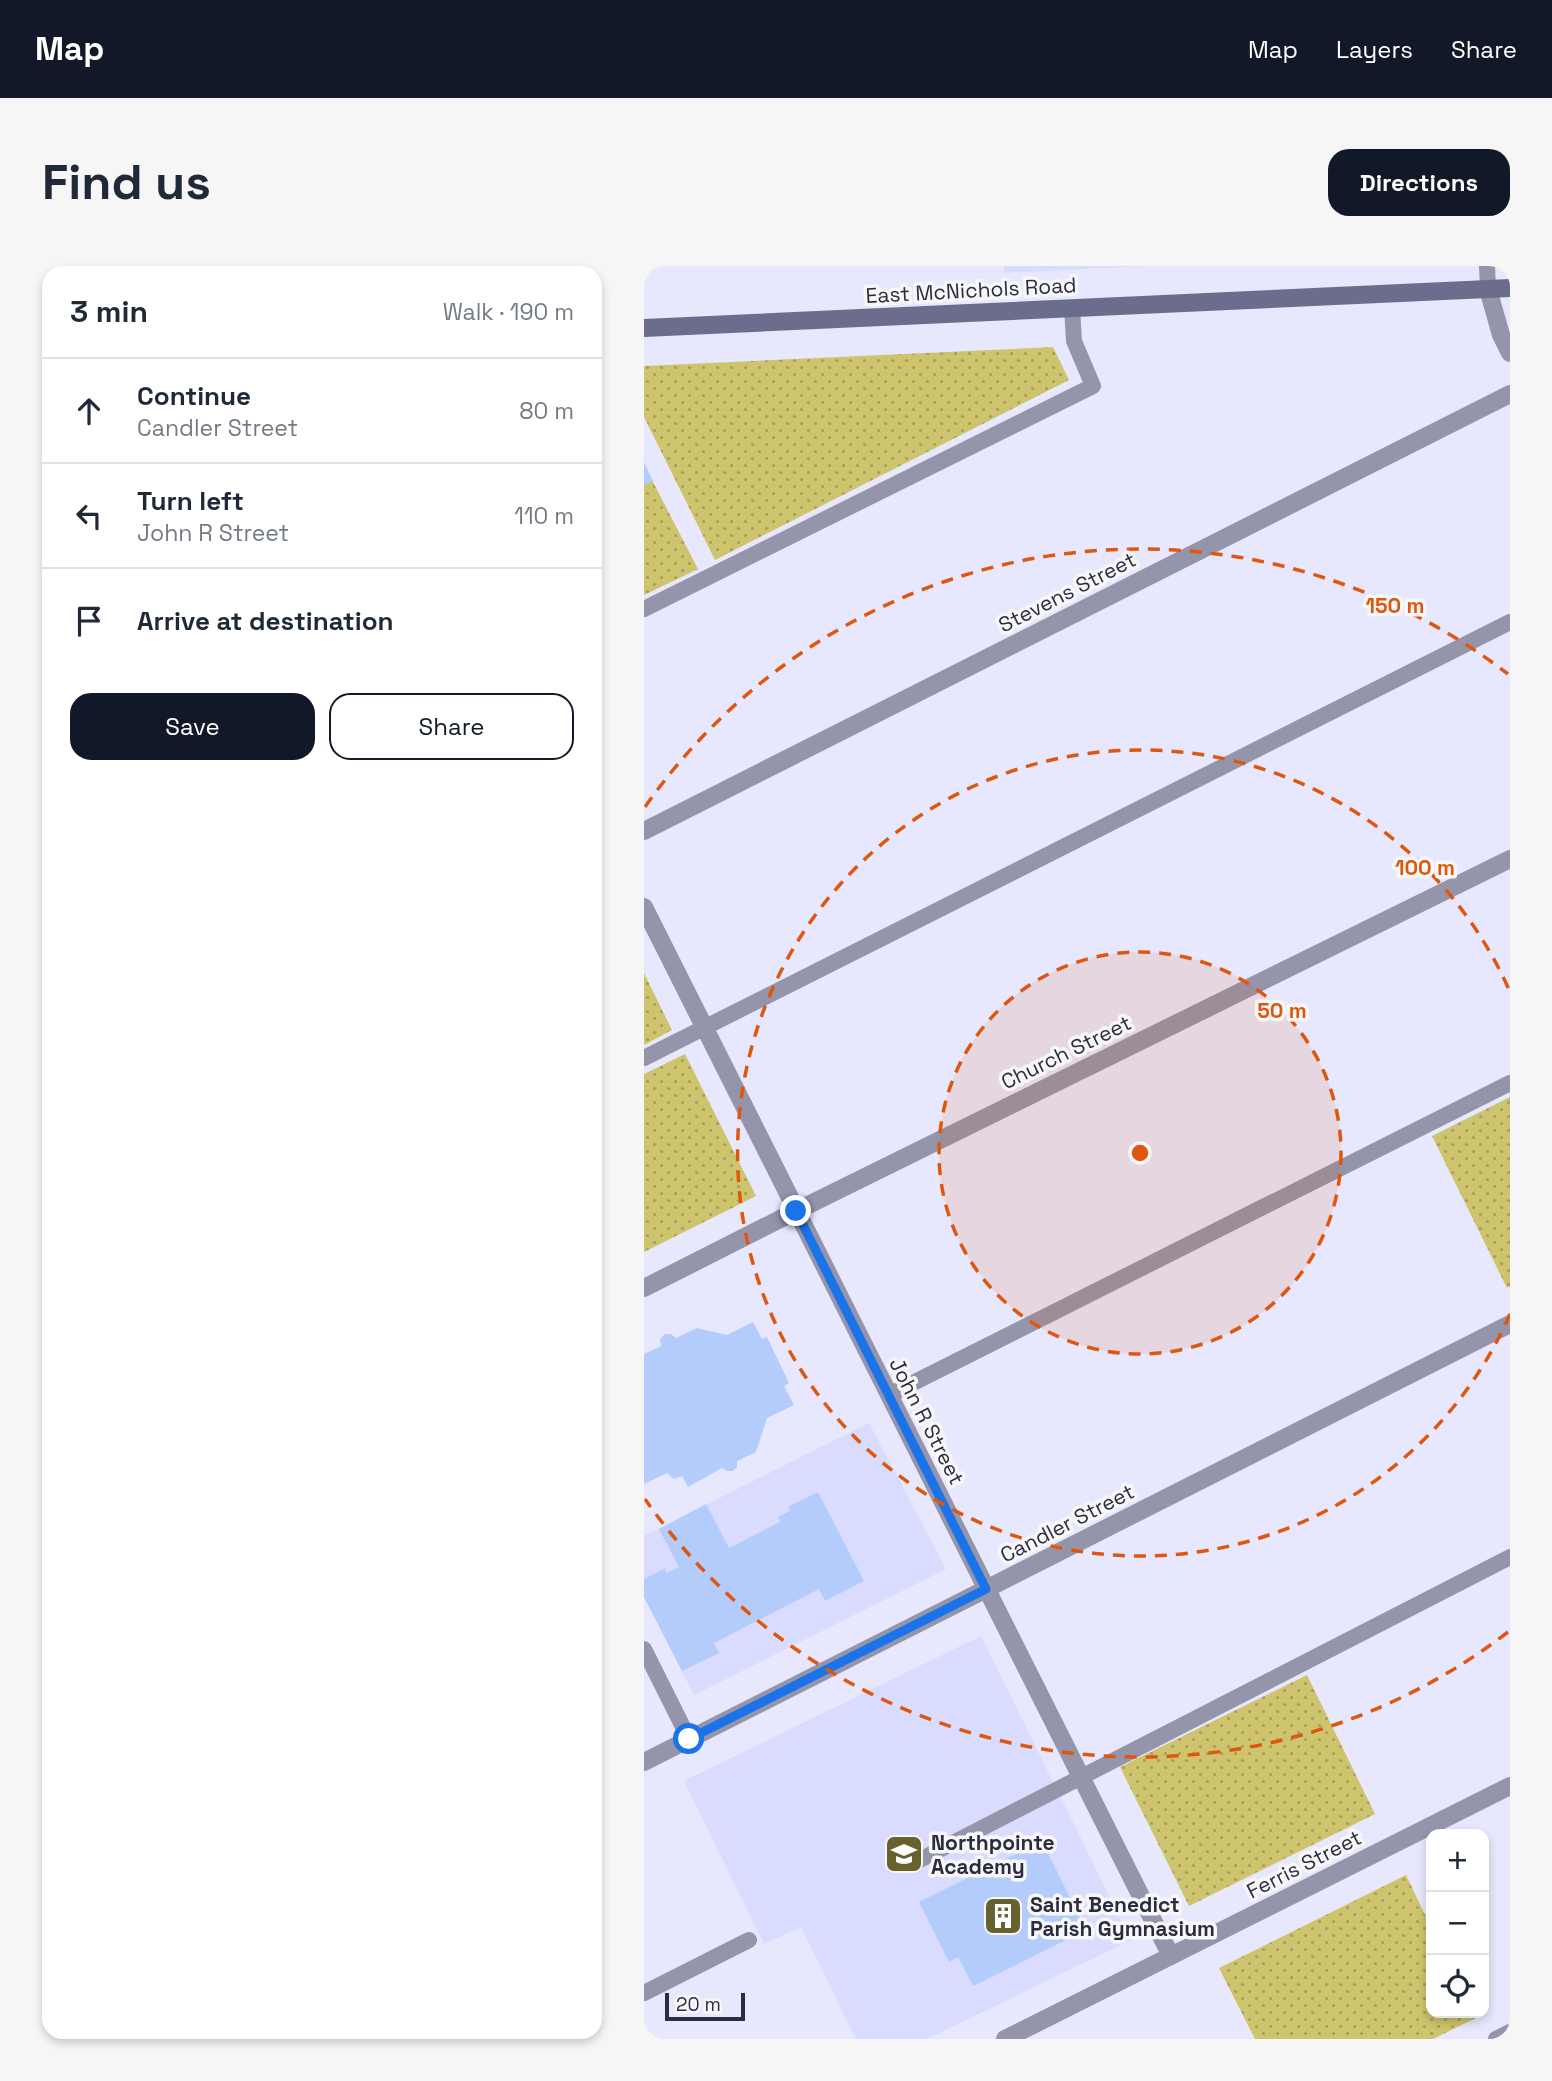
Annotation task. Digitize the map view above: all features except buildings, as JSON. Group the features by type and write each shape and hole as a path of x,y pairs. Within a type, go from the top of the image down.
{"main road":[{"name":"East McNichols Road","path":"644,328 1510,288"}],"street":[{"path":"1488,289 1501,335 1510,353"},
{"name":"Stevens Street","path":"644,831 1510,394"},
{"name":"Church Street","path":"644,1288 1510,859"},
{"name":"John R Street","path":"644,907 1171,1956"},
{"name":"Candler Street","path":"644,1762 1510,1324"},
{"name":"Ferris Street","path":"1005,2039 1510,1786"}],"lane":[{"path":"1487,266 1488,289"},
{"path":"644,609 1093,386 1074,341 1072,308"},
{"path":"644,1058 1510,622"},
{"path":"889,1395 1510,1083"},
{"path":"911,1865 1510,1557"},
{"path":"644,1649 689,1739"},
{"path":"644,1993 749,1940"},
{"path":"1496,2039 1510,2032"}],"shaded area":[{"path":"1004,266 1143,266 1004,273"},
{"path":"1053,347 1069,380 715,560 644,417 644,366"},
{"path":"652,480 698,569 644,595 644,484"},
{"path":"644,973 672,1030 644,1045"},
{"path":"685,1054 756,1196 644,1252 644,1074"},
{"path":"1510,1097 1510,1286 1507,1288 1432,1136"},
{"path":"869,1423 946,1569 694,1695 644,1597 644,1536"},
{"name":"Northpointe Academy","path":"981,1636 1131,1940 927,2039 856,2039 801,1927 764,1944 684,1781"},
{"path":"1307,1675 1375,1814 1189,1906 1120,1767"},
{"path":"1406,1875 1426,1917 1426,2018 1476,2018 1433,2039 1255,2039 1219,1968"}],"place":[{"name":"Northpointe Academy","path":"904,1854"},
{"name":"Saint Benedict Parish Gymnasium","path":"1003,1916"}],"route":[{"path":"689,1739 986,1589 796,1211"}]}
